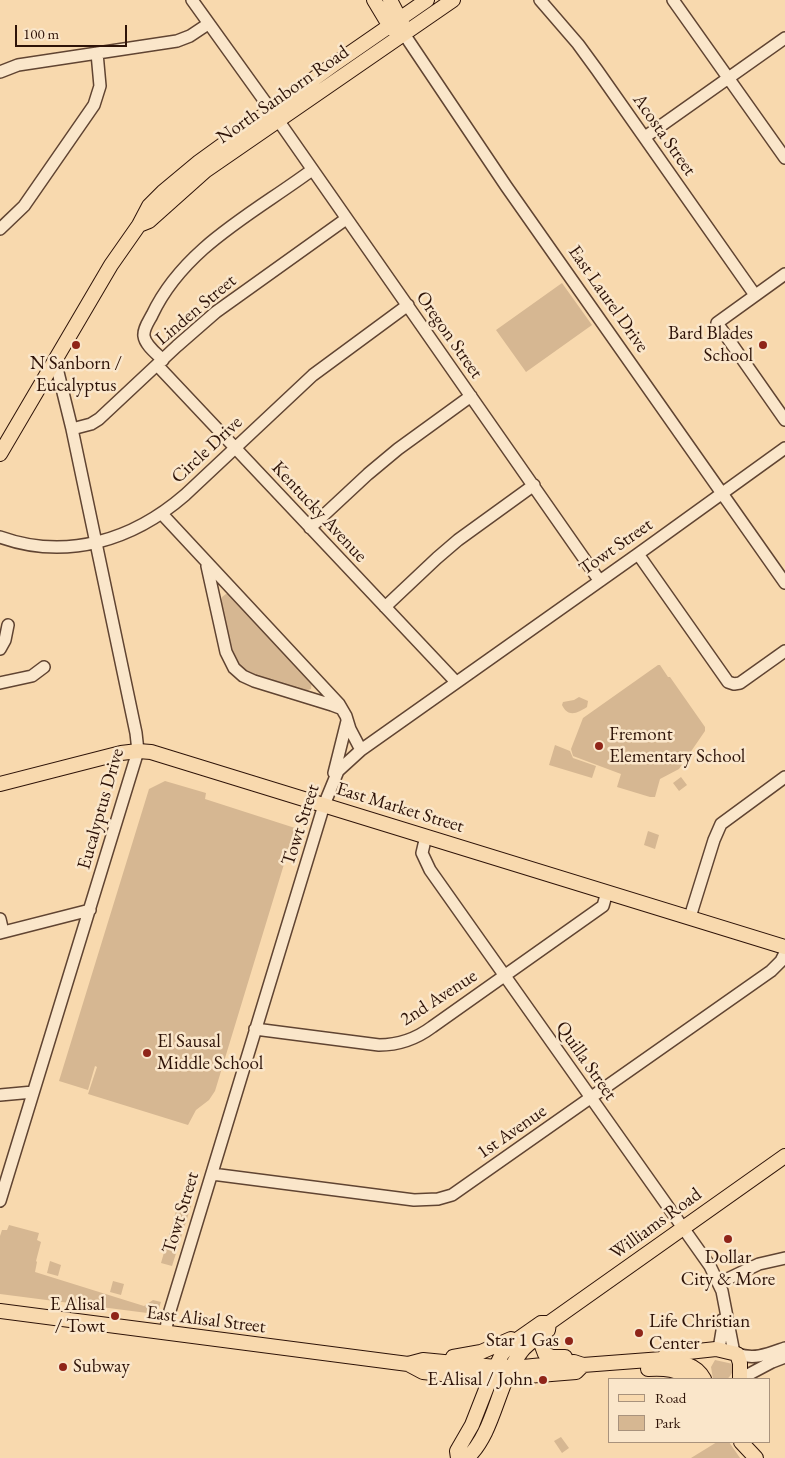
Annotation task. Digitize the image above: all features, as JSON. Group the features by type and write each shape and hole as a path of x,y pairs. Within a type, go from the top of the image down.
{"main road":[{"name":"East Laurel Drive","path":"374,0 395,22"},
{"name":"East Laurel Drive","path":"390,0 395,31 404,34"},
{"name":"North Sanborn Road","path":"0,454 111,265 139,226 149,222 205,171 275,115 395,22 427,0"},
{"name":"North Sanborn Road","path":"275,115 404,34 453,0"},
{"name":"East Market Street","path":"0,784 121,753 151,752 785,947"},
{"name":"Williams Road","path":"467,1458 484,1432 509,1373 523,1349 546,1328 682,1228 785,1156"},
{"name":"East Alisal Street","path":"0,1312 408,1364 423,1372 576,1372 583,1365 662,1359 667,1363 680,1362 689,1365 699,1378"},
{"name":"Williams Road","path":"458,1458 457,1450 472,1425 493,1373 505,1351 523,1334 541,1323 546,1328"},
{"path":"546,1328 542,1346 545,1354 548,1356 558,1358 590,1355 603,1363"},
{"path":"423,1360 475,1354 523,1334"},
{"name":"East Alisal Street","path":"662,1359 666,1354 718,1349 735,1353"},
{"path":"629,1361 644,1369 661,1368 675,1370 699,1378 703,1363 718,1349"},
{"path":"735,1353 740,1363 740,1378"},
{"name":"East Alisal Street","path":"408,1364 423,1360 493,1373"},
{"path":"745,1443 758,1458"}],"street":[{"name":"Oregon Street","path":"192,0 275,115 599,580"},
{"name":"Acosta Street","path":"540,0 578,44 755,295"},
{"path":"673,0 785,158"},
{"path":"0,72 18,65 176,41 190,36 208,24"},
{"name":"East Laurel Drive","path":"404,34 511,194 785,583"},
{"path":"645,137 785,38"},
{"path":"0,229 24,206 94,105 100,86 97,53"},
{"name":"Kentucky Avenue","path":"312,170 211,241 179,272 159,300 144,333 146,342 160,363 234,447 456,682"},
{"name":"Linden Street","path":"72,429 91,424 99,419 199,326 234,298 346,219"},
{"path":"785,274 717,323 785,420"},
{"name":"Circle Drive","path":"0,537 24,544 45,547 68,547 96,542 131,532 162,514 185,495 234,447 324,366 408,306"},
{"name":"Eucalyptus Drive","path":"0,1201 138,751 136,733 96,542 55,360"},
{"path":"310,528 362,478 398,449 471,396"},
{"name":"Towt Street","path":"165,1333 169,1314 255,1029 324,805 335,777 343,766 361,750 785,448"},
{"path":"385,607 436,558 534,485"},
{"path":"162,514 336,700 361,750"},
{"path":"638,554 726,679 734,684 740,683 785,651"},
{"path":"204,560 209,570 226,652 234,668 249,679 332,704 345,716"},
{"path":"217,606 218,598 223,592 232,592 239,596"},
{"path":"0,649 5,640 8,625"},
{"path":"0,683 32,676 44,667"},
{"path":"300,695 313,691 316,684 314,676"},
{"path":"330,790 345,716"},
{"path":"690,918 714,840 721,824 785,777"},
{"name":"Quilla Street","path":"426,836 422,853 427,866 710,1266 719,1283 735,1353"},
{"name":"2nd Avenue","path":"255,1029 379,1045 397,1044 412,1039 426,1032 603,906 607,892"},
{"path":"0,919 2,932 90,910"},
{"name":"1st Avenue","path":"212,1174 414,1200 438,1199 460,1190 771,971 781,961 785,953"},
{"path":"0,1095 34,1092"},
{"path":"719,1283 759,1264 785,1258"},
{"name":"Quilla Street","path":"718,1349 722,1331 721,1313 724,1307"},
{"name":"East Alisal Street","path":"735,1353 747,1357 758,1357 785,1348"},
{"path":"742,1378 763,1366 785,1357"}],"green space":[{"path":"562,283 592,325 526,372 496,330"},
{"path":"230,594 312,681 311,689 304,691 266,680 247,672 240,666 232,653 226,631 221,602 222,597"},
{"path":"658,665 670,677 705,727 705,731 679,769 660,779 655,797 650,797 617,787 621,774 573,756 571,749 583,718"},
{"path":"579,697 588,701 587,707 573,713 567,712 564,709 563,702"},
{"path":"555,745 570,751 573,758 596,766 592,778 549,765"},
{"path":"681,777 687,785 679,791 673,783"},
{"path":"165,781 206,793 205,799 295,828 215,1091 209,1100 196,1110 188,1125 88,1094 97,1067 95,1066 88,1090 59,1081 149,789"},
{"path":"648,831 659,835 655,849 644,845"},
{"path":"182,1203 191,1206 172,1266 161,1263 176,1211 180,1212"},
{"path":"9,1225 39,1233 37,1240 41,1242 35,1272 144,1306 153,1300 161,1302 158,1311 155,1314 0,1294 0,1236 2,1230 7,1230"},
{"path":"50,1261 61,1265 58,1276 47,1273"},
{"path":"113,1281 124,1284 121,1295 110,1292"},
{"path":"715,1360 733,1364 732,1372 728,1378 713,1378 711,1367"},
{"path":"561,1437 569,1448 562,1453 554,1441"},
{"path":"715,1443 730,1443 740,1458 691,1458"}],"place":[{"name":"N Sanborn / Eucalyptus","path":"76,345"},
{"name":"Bard Blades School","path":"763,345"},
{"name":"Fremont Elementary School","path":"599,746"},
{"name":"El Sausal Middle School","path":"147,1053"},
{"name":"Dollar City & More","path":"728,1239"},
{"name":"E Alisal / Towt","path":"115,1316"},
{"name":"Life Christian Center","path":"639,1333"},
{"name":"Star 1 Gas","path":"569,1341"},
{"name":"Subway","path":"63,1367"},
{"name":"E Alisal / John","path":"543,1380"}]}
